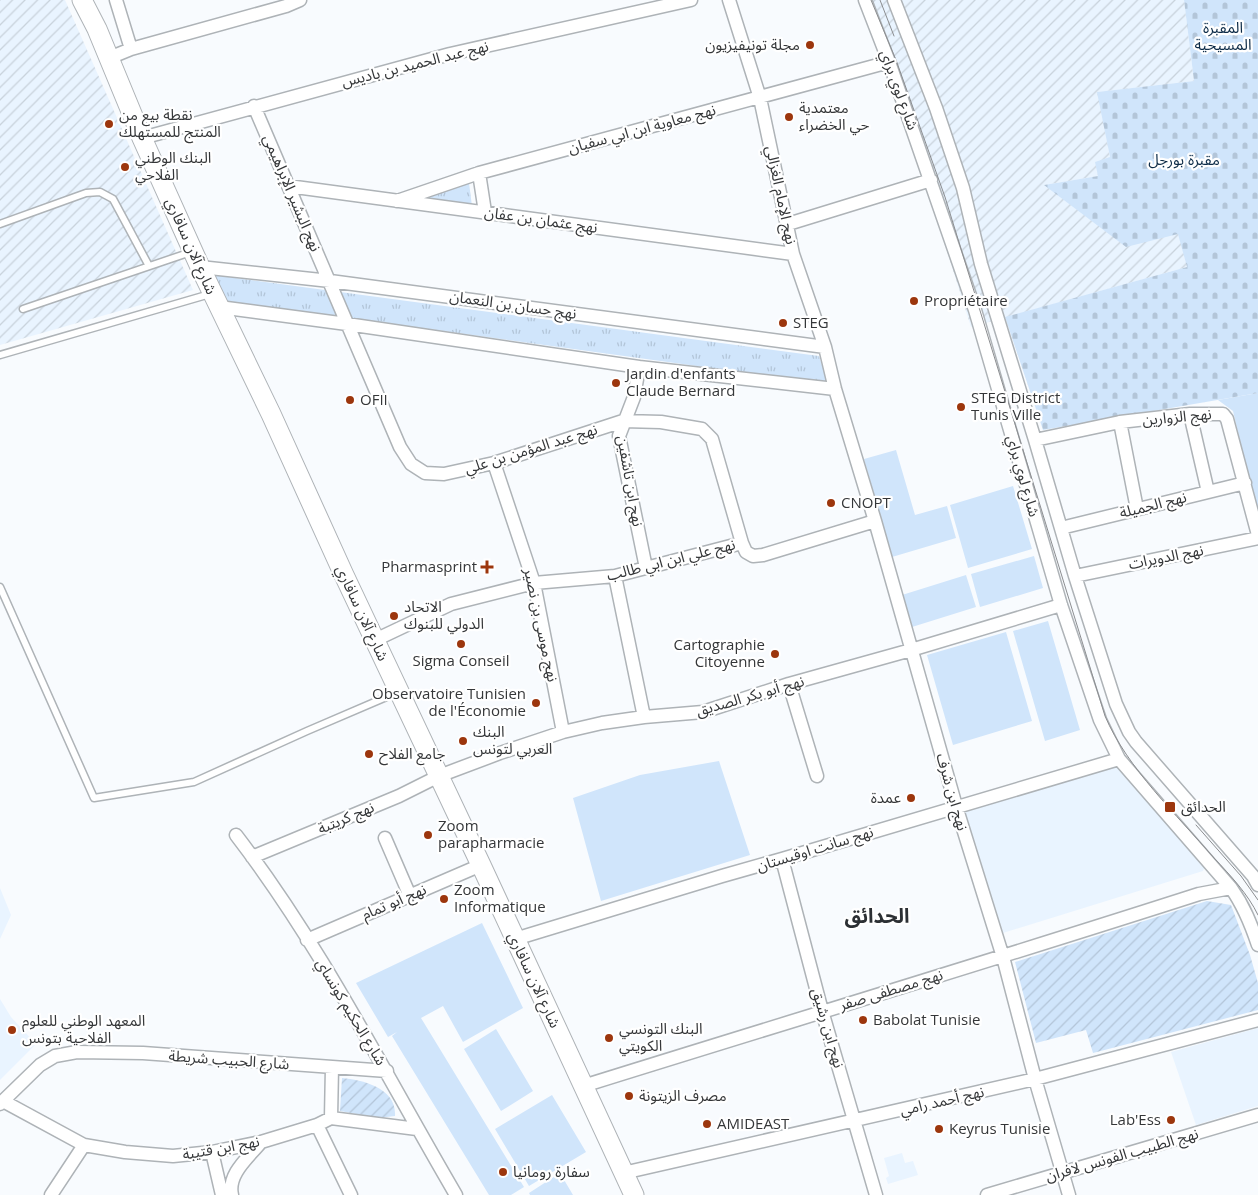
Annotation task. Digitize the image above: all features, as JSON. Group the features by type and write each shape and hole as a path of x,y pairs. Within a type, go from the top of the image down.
{"street":[{"name":"شارع آلان سافاري","path":"82,0 97,29 142,138 196,259 271,414 634,1195"},
{"name":"شارع آلان سافاري","path":"90,0 97,29"},
{"path":"116,0 131,49"},
{"path":"109,58 131,49 286,6 300,0"},
{"name":"نهج عبد الحميد بن باديس","path":"142,138 450,54 691,0"},
{"name":"نهج الإمام الغزالي","path":"729,0 760,98 793,254 825,347 835,389"},
{"name":"شارع لوي براي","path":"865,0 889,62 976,310 1061,605 1100,720 1118,760 1231,888 1248,916 1258,945"},
{"name":"شارع لوي براي","path":"894,0 936,108 963,188 981,264 1036,440 1060,528 1116,704 1129,732 1256,878"},
{"name":"نهج معاوية ابن ابي سفيان","path":"397,201 479,173 889,62"},
{"name":"نهج البشير الإبراهيمي","path":"254,106 330,280"},
{"path":"479,173 485,212"},
{"path":"788,224 931,180"},
{"name":"نهج عثمان بن عفان","path":"288,186 793,254"},
{"name":"نهج حسان بن النعمان","path":"196,259 330,280 825,347"},
{"name":"نهج عبد المؤمن بن علي","path":"330,280 400,446 411,464 426,473 444,474 494,463 624,421 661,422 702,429 712,439 742,542"},
{"path":"215,300 347,324 639,367 835,389"},
{"name":"نهج ابن تاشفين","path":"639,367 634,397 619,436 646,568"},
{"name":"نهج ابن شرف","path":"835,389 875,521 956,806 1003,957 1034,1079 1069,1195"},
{"name":"نهج الزوارين","path":"1036,440 1120,422 1190,414 1221,413 1226,416 1258,537"},
{"path":"1190,414 1208,492"},
{"path":"1120,422 1137,509"},
{"name":"نهج موسى بن نصير","path":"494,463 534,583 563,732"},
{"name":"نهج الجميلة","path":"1060,528 1245,483"},
{"name":"نهج علي ابن ابي طالب","path":"375,640 451,604 534,583 614,576 742,542 746,552 753,556 763,556 875,521"},
{"name":"نهج الدويرات","path":"1075,576 1258,537"},
{"path":"614,576 644,717"},
{"name":"نهج أبو بكر الصديق","path":"439,776 563,732 602,723 644,717 703,712 789,684 912,650 1061,605"},
{"path":"789,684 817,776"},
{"name":"نهج سانت اوقيستان","path":"515,939 956,806 1118,760"},
{"name":"نهج كريتبة","path":"252,857 399,796 439,776"},
{"name":"شارع الحكيم كونساي","path":"236,835 282,899 387,1071 417,1128 456,1195"},
{"path":"385,838 410,896"},
{"name":"نهج ابن رشيق","path":"782,859 822,1011 876,1195"},
{"name":"نهج أبو تمام","path":"307,940 481,865"},
{"name":"نهج مصطفى صفر","path":"583,1086 822,1011 1003,957 1198,894 1231,888"},
{"name":"نهج أحمد رامي","path":"623,1173 1034,1079 1258,1020"},
{"name":"شارع الحبيب شريطة","path":"2,1102 40,1065 55,1056 77,1052 143,1053 387,1071"},
{"path":"332,1067 331,1118 417,1128"},
{"name":"نهج ابن قتيبة","path":"2,1102 84,1145 125,1152 174,1156 212,1152 261,1142 317,1125 331,1118"},
{"name":"نهج الطبيب الفونس لافران","path":"987,1195 1258,1115"},
{"path":"317,1125 351,1195"},
{"path":"232,1195 232,1180 236,1172 261,1142"},
{"path":"51,1195 84,1145"},
{"path":"212,1152 222,1195"}],"lane":[{"path":"0,224 86,192 100,192 113,199 149,266"},
{"path":"23,309 149,266 196,259"},
{"path":"0,355 215,300"},
{"path":"0,587 94,798 194,782 307,730 400,692"}],"shaded area":[{"path":"0,0 65,0 193,290 0,345"},
{"path":"860,0 1184,0 1194,81 1098,92 1110,157 1099,176 1044,185 1179,234 1187,267 971,327 923,175"},
{"path":"1117,765 1206,864 1203,871 1003,933 965,811"},
{"path":"0,888 11,915 0,939"},
{"name":"المعهد الوطني للعلوم الفلاحية بتونس","path":"0,999 11,1017 36,1044 0,1080"},
{"path":"1258,1028 1258,1106 1196,1125 1171,1052"},
{"path":"902,1153 905,1163 913,1161 918,1175 888,1184 886,1178 889,1176 884,1158"}],"green space":[{"name":"مقبرة بورجل","path":"1184,0 1258,0 1258,393 1043,430 1005,317 1187,267 1178,234 1126,247 1044,185 1098,176 1095,162 1110,157 1097,92 1194,81"},
{"path":"469,183 472,206 412,199"},
{"path":"213,275 819,356 828,384 226,301"},
{"path":"1258,393 1258,518 1233,411 1218,400"},
{"path":"896,450 915,515 947,506 956,538 892,557 864,459"},
{"path":"1013,486 1032,549 968,568 950,505"},
{"path":"1034,556 1043,588 980,607 971,574"},
{"path":"966,575 976,607 912,627 902,595"},
{"path":"1048,621 1080,730 1045,741 1013,631"},
{"path":"1006,632 1032,721 953,745 927,655"},
{"path":"719,761 750,855 601,901 573,798 640,775"},
{"path":"1207,901 1231,905 1250,955 1258,983 1258,1010 1093,1053 1086,1030 1036,1043 1015,962"},
{"path":"482,923 523,1008 463,1042 443,1006 421,1018 524,1187 511,1195 489,1195 392,1036 397,1032 388,1037 356,983"},
{"path":"496,1029 533,1091 501,1111 464,1049"},
{"path":"342,1078 369,1084 385,1092 394,1106 395,1116 378,1118 340,1111"},
{"path":"552,1095 586,1152 529,1186 495,1129"},
{"path":"560,1173 573,1195 530,1195 529,1193"}],"tram line":[{"path":"871,0 896,60 945,197 1105,716 1114,735 1139,772 1238,885 1258,915"},
{"path":"880,0 894,36"},
{"path":"1196,825 1241,876 1258,900"}],"place":[{"name":"مجلة تونيفيزيون","path":"810,45"},
{"name":"معتمدية حي الخضراء","path":"789,117"},
{"name":"نقطة بيع من المنتج للمستهلك","path":"109,124"},
{"name":"البنك الوطني الفلاحي","path":"125,167"},
{"name":"Propriétaire","path":"914,301"},
{"name":"STEG","path":"783,323"},
{"name":"Jardin d'enfants Claude Bernard","path":"616,383"},
{"name":"OFII","path":"350,400"},
{"name":"STEG District Tunis Ville","path":"961,407"},
{"name":"CNOPT","path":"831,503"},
{"name":"Pharmasprint","path":"487,567"},
{"name":"الاتحاد الدولي للبنوك","path":"394,616"},
{"name":"Sigma Conseil","path":"461,644"},
{"name":"Cartographie Citoyenne","path":"775,654"},
{"name":"Observatoire Tunisien de l'Économie","path":"536,703"},
{"name":"البنك العربي لتونس","path":"463,741"},
{"name":"جامع الفلاح","path":"369,754"},
{"name":"عمدة","path":"911,798"},
{"name":"الحدائق","path":"1170,807"},
{"name":"Zoom parapharmacie","path":"428,835"},
{"name":"Zoom Informatique","path":"444,899"},
{"name":"Babolat Tunisie","path":"863,1020"},
{"name":"المعهد الوطني للعلوم الفلاحية بتونس","path":"12,1030"},
{"name":"البنك التونسي الكويتي","path":"609,1038"},
{"name":"مصرف الزيتونة","path":"629,1096"},
{"name":"Lab'Ess","path":"1171,1120"},
{"name":"AMIDEAST","path":"707,1124"},
{"name":"Keyrus Tunisie","path":"939,1129"},
{"name":"سفارة رومانيا","path":"503,1172"}],"district":[{"name":"الحدائق","path":"877,916"}],"park label":[{"name":"المقبرة المسيحية","path":"1223,36"}]}
